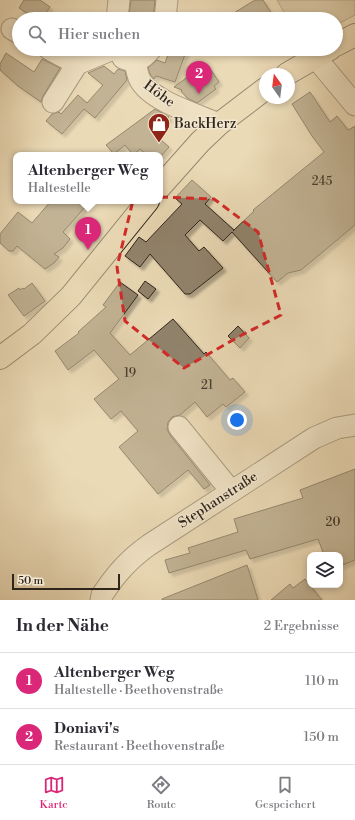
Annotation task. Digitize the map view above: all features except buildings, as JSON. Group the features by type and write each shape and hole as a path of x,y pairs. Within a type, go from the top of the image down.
{"main road":[{"path":"343,41 355,35"},
{"path":"295,70 317,56"},
{"path":"163,184 219,124 259,94"},
{"path":"0,358 32,334 71,296 146,204"}],"street":[{"path":"118,12 119,0"},
{"path":"166,12 167,0"},
{"path":"62,56 77,64"},
{"path":"53,102 77,64 97,56"},
{"name":"Höhe","path":"120,56 126,59 139,56"},
{"name":"Höhe","path":"143,56 139,79 144,85 168,103 219,124"},
{"path":"324,56 355,105"},
{"name":"Stephanstraße","path":"102,600 102,595 113,578 122,566 135,555 314,438 337,428 355,425"},
{"path":"179,428 231,491"}],"highlighted area":[{"path":"134,196 214,199 258,232 281,315 240,336 184,368 125,321 117,267"}],"shaded area":[{"path":"277,0 355,0 355,15 343,21 343,12 284,12"}],"place":[{"name":"Doniavi's","path":"199,94"},
{"name":"BackHerz","path":"159,144"},
{"name":"Altenberger Weg","path":"88,250"}]}
